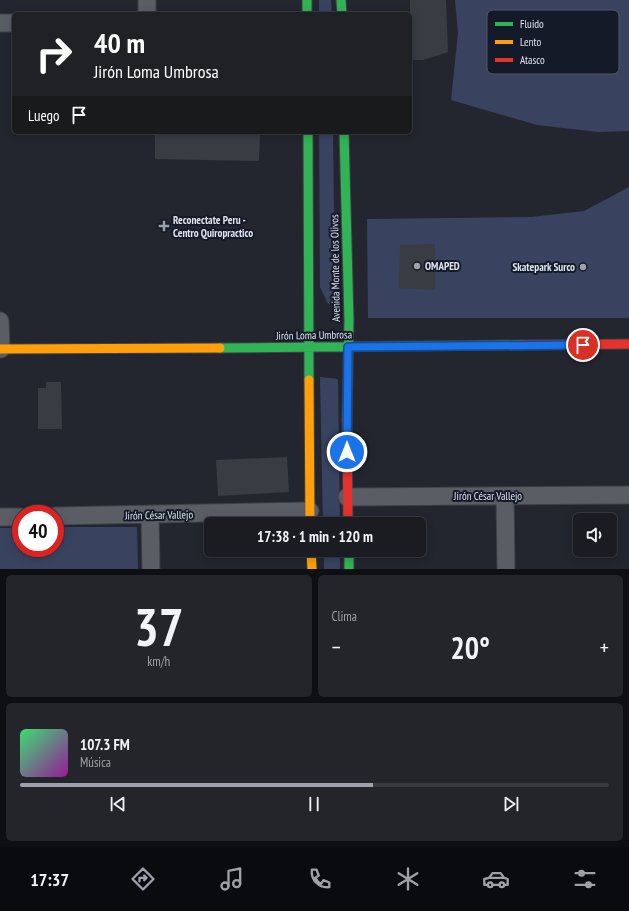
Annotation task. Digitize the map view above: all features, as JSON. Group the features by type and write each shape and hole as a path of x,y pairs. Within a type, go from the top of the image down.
{"street":[{"path":"146,0 147,12"},
{"path":"307,0 307,12"},
{"path":"342,0 342,12"},
{"path":"0,23 12,23"},
{"path":"308,134 310,517"},
{"name":"Avenida Monte de los Olivos","path":"344,134 349,320 348,517"},
{"path":"0,321 0,349"},
{"name":"Jirón Loma Umbrosa","path":"0,349 629,344"},
{"name":"Jirón César Vallejo","path":"347,496 629,495"},
{"path":"505,496 506,569"},
{"path":"150,515 151,569"},
{"name":"Jirón César Vallejo","path":"64,516 150,515 310,517"},
{"path":"0,517 12,517"},
{"path":"311,557 312,569"},
{"path":"349,557 349,569"}],"shaded area":[{"path":"319,0 331,0 332,12 319,12"},
{"path":"455,0 629,0 629,131 598,132 537,125 451,100 458,33"},
{"path":"319,134 333,134 335,303 328,304 320,287"},
{"path":"629,187 629,318 368,318 367,219 531,217 584,211"},
{"path":"320,377 338,379 340,517 323,517"},
{"path":"64,527 137,527 138,569 0,569 0,528 12,528 12,557 64,557"},
{"path":"324,557 340,557 340,569 324,569"}],"building":[{"path":"410,0 446,0 448,52 423,60 412,60 412,12 410,12"},
{"path":"155,134 260,134 259,161 155,159"},
{"name":"OMAPED","path":"435,244 435,290 399,288 400,245"},
{"path":"46,382 61,382 62,429 38,429 38,388 46,388"},
{"path":"287,457 289,492 218,496 216,460"}],"traffic: fast":[{"path":"307,0 307,12"},
{"path":"341,0 342,12"},
{"path":"308,134 309,380"},
{"path":"344,134 349,320 347,420"},
{"path":"220,348 522,345"},
{"path":"349,557 349,569"}],"traffic: slow":[{"path":"0,349 220,348"},
{"path":"309,380 310,517"},
{"path":"311,557 312,569"}],"traffic: jam":[{"path":"522,345 629,344"},
{"path":"347,420 348,517"}],"place":[{"name":"Reconectate Peru - Centro Quiropractico","path":"164,226"},
{"name":"OMAPED","path":"417,266"},
{"name":"Skatepark Surco","path":"583,267"}],"route":[{"path":"347,452 348,347 583,345"}]}
